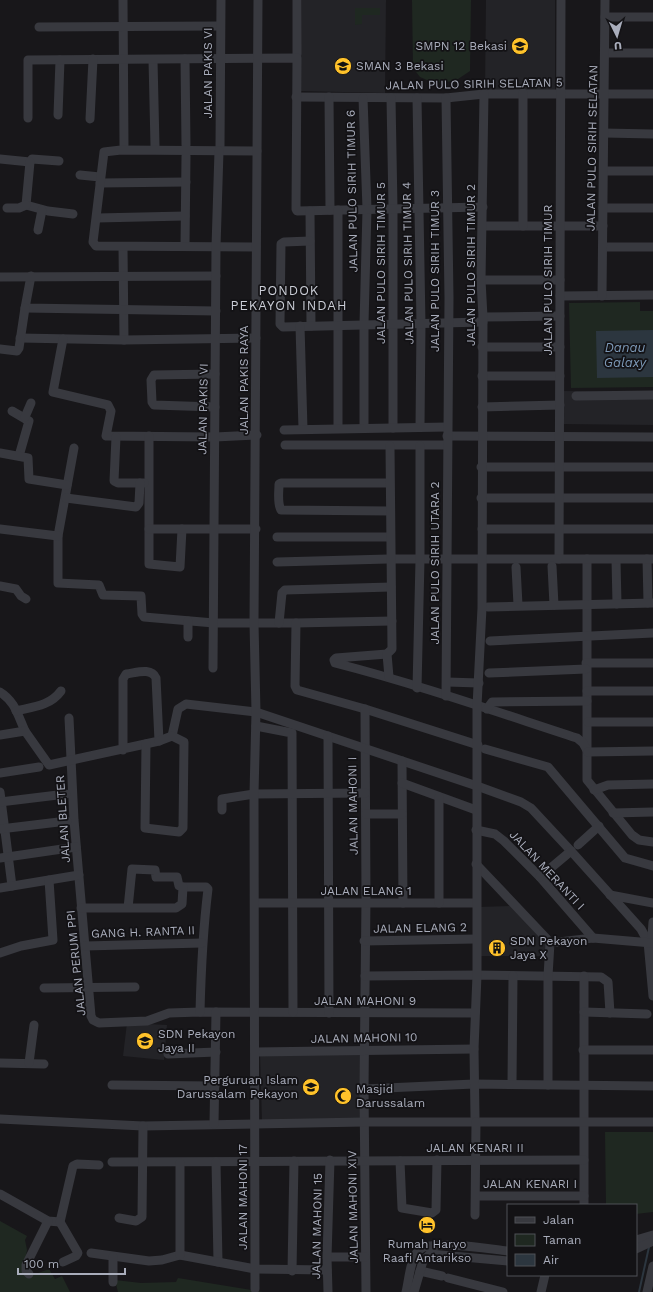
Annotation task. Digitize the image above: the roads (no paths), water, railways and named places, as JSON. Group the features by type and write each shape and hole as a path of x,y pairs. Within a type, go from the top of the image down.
{"street":[{"path":"123,0 124,145"},
{"name":"JALAN PAKIS VI","path":"213,668 216,247 220,149 221,0"},
{"name":"JALAN PAKIS RAYA","path":"255,903 254,794 256,712 254,623 257,435 256,246 258,0"},
{"path":"297,0 297,54"},
{"name":"JALAN PULO SIRIH TIMUR","path":"559,559 561,0"},
{"name":"JALAN PULO SIRIH SELATAN","path":"602,296 605,0"},
{"path":"605,17 653,17"},
{"path":"39,27 124,28 217,26"},
{"path":"605,53 653,53"},
{"path":"28,118 28,60 297,58 296,209 298,211 483,207"},
{"path":"90,119 93,59"},
{"path":"185,59 186,145"},
{"path":"58,115 60,60"},
{"path":"153,60 155,146"},
{"name":"JALAN PULO SIRIH SELATAN 5","path":"296,97 446,98 484,94 653,94"},
{"name":"JALAN PULO SIRIH TIMUR 2","path":"475,1215 476,1119 474,1049 477,975 476,810 477,786 482,747 476,706 479,683 482,559 481,436 483,319 481,280 484,94"},
{"path":"523,94 523,226"},
{"path":"329,97 338,325 338,428"},
{"name":"JALAN PULO SIRIH TIMUR 6","path":"363,98 367,209 364,324 364,428"},
{"name":"JALAN PULO SIRIH TIMUR 5","path":"391,98 393,208 393,428"},
{"name":"JALAN PULO SIRIH TIMUR 4","path":"418,98 421,324 420,427"},
{"name":"JALAN PULO SIRIH TIMUR 3","path":"446,98 448,323 447,436"},
{"path":"604,133 653,134"},
{"path":"256,246 123,247 94,245 93,242 97,218 102,157 104,152 220,149 257,151"},
{"path":"185,246 186,156"},
{"path":"0,159 30,162 32,159 58,161"},
{"path":"26,205 30,162"},
{"path":"604,171 653,171"},
{"path":"80,175 100,180 186,182"},
{"path":"7,208 19,208 26,205 42,210 73,214"},
{"path":"603,208 653,208"},
{"path":"38,230 42,210"},
{"path":"310,211 311,326"},
{"path":"97,218 185,216"},
{"path":"483,226 603,226"},
{"path":"310,241 284,242 281,244 280,324 282,327 448,323 483,319 560,316"},
{"path":"123,247 124,340"},
{"path":"603,247 653,247"},
{"path":"0,349 17,351 26,308 30,276"},
{"path":"0,277 216,276"},
{"path":"481,280 560,280"},
{"path":"560,296 653,295"},
{"path":"26,308 216,311"},
{"path":"300,326 303,429"},
{"path":"20,338 124,340 256,338"},
{"path":"63,339 53,392 108,405 111,411 106,435 116,437 215,437 257,435"},
{"path":"482,347 560,346"},
{"path":"215,374 155,375 151,380 152,402 154,405 215,407"},
{"path":"482,376 560,376"},
{"path":"576,396 653,395"},
{"path":"25,417 31,402"},
{"path":"482,407 560,405"},
{"path":"12,411 25,417 30,423 19,456"},
{"path":"284,430 420,427 447,436 653,437"},
{"path":"149,436 150,483 148,564 180,566 182,529"},
{"path":"285,445 420,446 447,436"},
{"name":"JALAN PULO SIRIH UTARA 2","path":"446,696 448,559 447,436"},
{"path":"116,437 114,481 117,483 150,483"},
{"path":"390,446 392,649 387,654 336,658 334,660 335,662 389,677 417,688 577,738 583,743 588,752"},
{"path":"417,688 420,560 420,446"},
{"path":"74,448 58,536 58,583 99,585 103,595 141,596 143,616 214,623 392,621"},
{"path":"0,452 29,460 29,479 67,485"},
{"path":"481,467 653,467"},
{"path":"66,498 136,506 139,503 140,483"},
{"path":"390,483 279,484 281,510 390,511"},
{"path":"481,498 653,498"},
{"path":"0,529 58,536"},
{"path":"149,529 256,529"},
{"path":"482,529 653,529"},
{"path":"277,537 390,537"},
{"path":"277,562 391,559 650,559 650,603 554,604 488,607"},
{"path":"587,559 587,780 632,835 639,840 653,842"},
{"path":"616,560 617,604"},
{"path":"552,566 554,604"},
{"path":"516,567 518,605"},
{"path":"0,586 16,589 21,596 26,599"},
{"path":"279,623 282,593 285,590 392,588"},
{"path":"188,621 188,637"},
{"path":"296,623 296,689 365,708 482,747 548,767 627,859 653,866"},
{"path":"490,641 653,633"},
{"path":"387,654 389,677"},
{"path":"489,673 653,663"},
{"path":"123,750 122,685 125,675 148,671 154,674 156,678 159,741"},
{"path":"447,682 479,683"},
{"path":"16,711 46,704 61,691"},
{"path":"487,709 492,702 653,691"},
{"path":"0,692 10,699 42,765"},
{"path":"172,736 178,709 186,704 256,712 477,786 528,806 574,848 610,894 651,940"},
{"name":"JALAN MAHONI I","path":"365,708 365,1013"},
{"name":"JALAN BLETER","path":"69,718 76,847 80,875"},
{"path":"588,722 653,722"},
{"path":"256,726 292,733 293,1012"},
{"path":"0,735 25,731"},
{"path":"0,773 71,761 123,750 146,744 159,741 172,736 184,742 183,828 179,832 176,833 145,828 146,744"},
{"path":"328,736 330,1013"},
{"path":"588,752 653,751"},
{"path":"402,761 403,903"},
{"path":"402,783 476,810"},
{"path":"594,790 608,785 653,784"},
{"path":"0,792 4,857 12,886"},
{"path":"222,810 221,801 224,798 254,794 365,793"},
{"path":"1,802 66,794"},
{"path":"439,903 440,798"},
{"path":"613,813 653,812"},
{"path":"366,814 402,814"},
{"path":"2,829 67,820"},
{"path":"540,878 599,826"},
{"name":"JALAN MERANTI I","path":"476,830 490,832 501,838 540,878 593,938"},
{"path":"4,857 76,847"},
{"path":"476,864 547,939"},
{"path":"128,908 132,869 155,870 157,877 177,877 180,886 183,887 207,888 205,930 202,943 200,1012"},
{"path":"0,888 80,875"},
{"name":"JALAN PERUM PPI","path":"80,875 81,908 91,1016 99,1023 147,1021 169,1013 216,1012"},
{"path":"0,953 21,946 53,940 49,880"},
{"path":"81,908 178,907 182,904 183,887"},
{"path":"610,894 653,903"},
{"name":"JALAN ELANG 1","path":"255,903 476,903"},
{"name":"JALAN MAHONI 17","path":"255,903 255,1289"},
{"path":"653,922 651,940 653,996"},
{"path":"548,1084 548,976 550,943 593,938 651,940"},
{"name":"JALAN ELANG 2","path":"364,941 476,939"},
{"name":"GANG H. RANTA II","path":"85,946 202,943"},
{"path":"365,976 477,975 601,977 607,981 610,1013"},
{"path":"512,976 512,1084"},
{"path":"584,976 584,1200"},
{"path":"44,988 134,987"},
{"path":"214,1124 216,1012"},
{"name":"JALAN MAHONI 9","path":"216,1012 476,1013"},
{"path":"584,1012 647,1014"},
{"name":"JALAN MAHONI XIV","path":"365,1013 364,1122 366,1292"},
{"path":"29,1062 34,1025"},
{"name":"JALAN MAHONI 10","path":"255,1052 364,1049 474,1049"},
{"path":"583,1050 653,1050"},
{"path":"168,1054 216,1052"},
{"path":"0,1063 29,1062 44,1064"},
{"path":"364,1089 474,1084 653,1086"},
{"path":"112,1085 215,1086"},
{"path":"0,1119 143,1126 476,1119 653,1122"},
{"path":"119,1218 136,1221 142,1217 143,1126"},
{"name":"JALAN KENARI II","path":"112,1162 180,1163 330,1160 584,1160"},
{"name":"JALAN MAHONI 15","path":"328,1292 327,1257 330,1160"},
{"path":"400,1161 402,1208 432,1213 436,1210 437,1160"},
{"path":"292,1270 294,1161"},
{"path":"216,1162 218,1262"},
{"path":"180,1163 180,1255"},
{"path":"64,1262 76,1256 78,1253 60,1222 73,1166 77,1164 99,1165"},
{"path":"0,1194 48,1220 60,1222"},
{"name":"JALAN KENARI I","path":"476,1196 584,1200"},
{"path":"30,1274 25,1270 26,1265 48,1220"},
{"path":"406,1292 414,1260 420,1249 437,1245 507,1251"},
{"path":"490,1259 492,1249"},
{"path":"91,1253 113,1257 156,1261 180,1255 255,1270 328,1270"},
{"path":"414,1292 425,1257 432,1253 507,1261"},
{"path":"113,1257 113,1282"},
{"path":"327,1257 365,1257"},
{"path":"647,1292 651,1282 653,1266"},
{"path":"420,1271 498,1291"},
{"path":"541,1292 545,1276"}],"water":[{"name":"Danau Galaxy","path":"653,330 653,377 597,378 596,331"}],"waterway":[{"path":"639,1292 649,1247"}],"place":[{"name":"SMPN 12 Bekasi","path":"520,46"},
{"name":"SMAN 3 Bekasi","path":"343,66"},
{"name":"SDN Pekayon Jaya X","path":"497,948"},
{"name":"SDN Pekayon Jaya II","path":"145,1041"},
{"name":"Perguruan Islam Darussalam Pekayon","path":"311,1087"},
{"name":"Masjid Darussalam","path":"343,1096"},
{"name":"Rumah Haryo Raafi Antarikso","path":"427,1225"}],"district":[{"name":"PONDOK PEKAYON INDAH","path":"289,298"}]}
